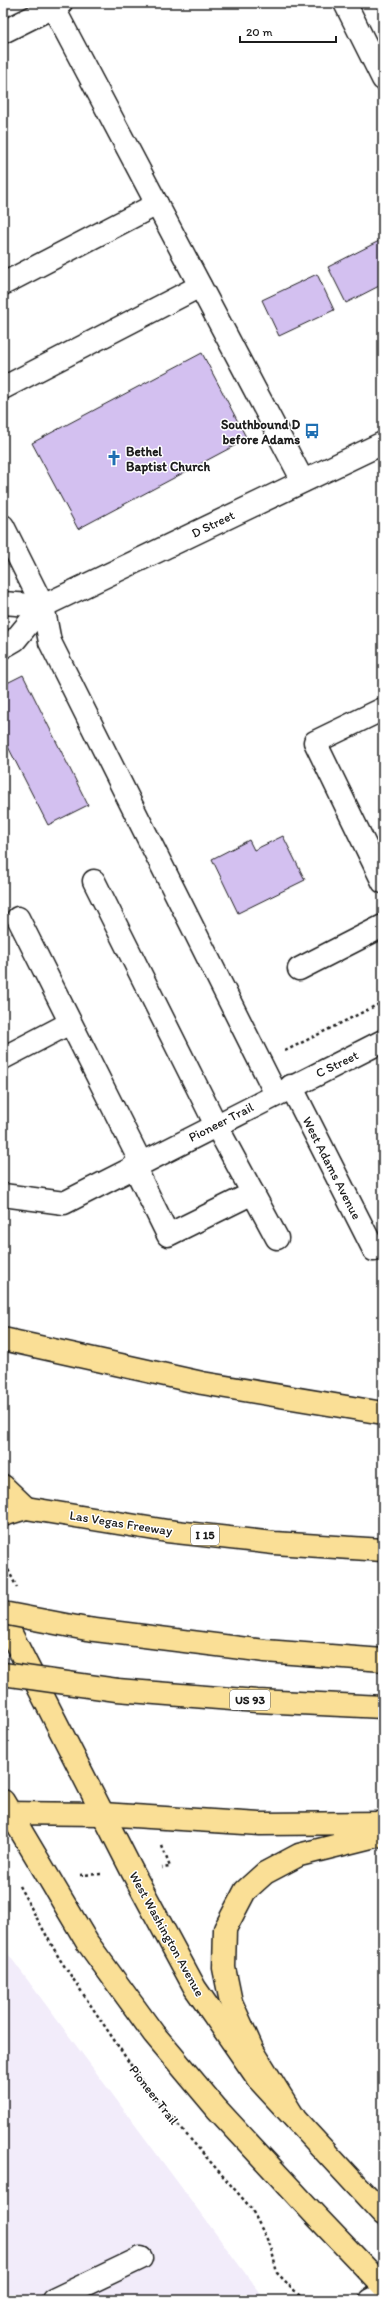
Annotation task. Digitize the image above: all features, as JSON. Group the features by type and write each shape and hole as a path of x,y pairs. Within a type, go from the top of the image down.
{"main road":[{"path":"3,1339 202,1383 383,1413"},
{"path":"3,1486 27,1509"},
{"name":"Las Vegas Freeway","path":"3,1515 27,1509 175,1532 274,1543 383,1550"},
{"path":"3,1613 87,1629 265,1651 383,1660"},
{"name":"West Washington Avenue","path":"3,1618 102,1814 195,1988 259,2080 383,2214"},
{"name":"US 93","path":"3,1674 117,1690 256,1701 383,1707"},
{"path":"5,1809 260,1824 383,1823"},
{"path":"5,1809 87,1942 154,2034 217,2109 383,2286"},
{"path":"294,2117 253,2051 231,2002 224,1968 225,1929 244,1891 265,1872 299,1855 383,1834"}],"street":[{"path":"345,3 383,79"},
{"path":"3,32 55,4 157,204 303,481"},
{"path":"3,284 157,204"},
{"path":"4,384 200,286"},
{"name":"D Street","path":"3,647 15,640 43,606 383,442"},
{"path":"3,526 43,606"},
{"name":"D Street","path":"3,603 43,606"},
{"name":"West Adams Avenue","path":"43,606 50,642 261,1062 278,1093 374,1250"},
{"path":"383,709 315,742 383,882"},
{"path":"94,881 216,1124 277,1238"},
{"path":"18,918 70,1023 133,1167 168,1234 253,1193"},
{"path":"299,969 383,926"},
{"path":"3,1058 70,1023"},
{"name":"C Street","path":"278,1093 383,1041"},
{"name":"Pioneer Trail","path":"3,1195 64,1203 278,1093"},
{"path":"53,2300 141,2258"},
{"path":"371,2300 383,2294"}],"path":[{"path":"261,1062 383,1002"},
{"path":"158,1868 170,1867 162,1846"},
{"name":"Pioneer Trail","path":"15,1879 59,1958 149,2092 251,2208 271,2247 277,2273 304,2300"}],"shaded area":[{"path":"3,1947 265,2300 3,2300"}],"building":[{"path":"383,239 383,284 346,303 328,267"},
{"path":"317,274 334,310 279,336 262,300"},
{"path":"202,353 247,439 78,529 32,443"},
{"path":"23,675 88,805 48,825 3,737 3,685"},
{"path":"283,836 305,880 238,913 212,859 249,840 254,850"}],"place":[{"name":"Southbound D before Adams","path":"312,431"},
{"name":"Bethel Baptist Church","path":"114,458"}]}
